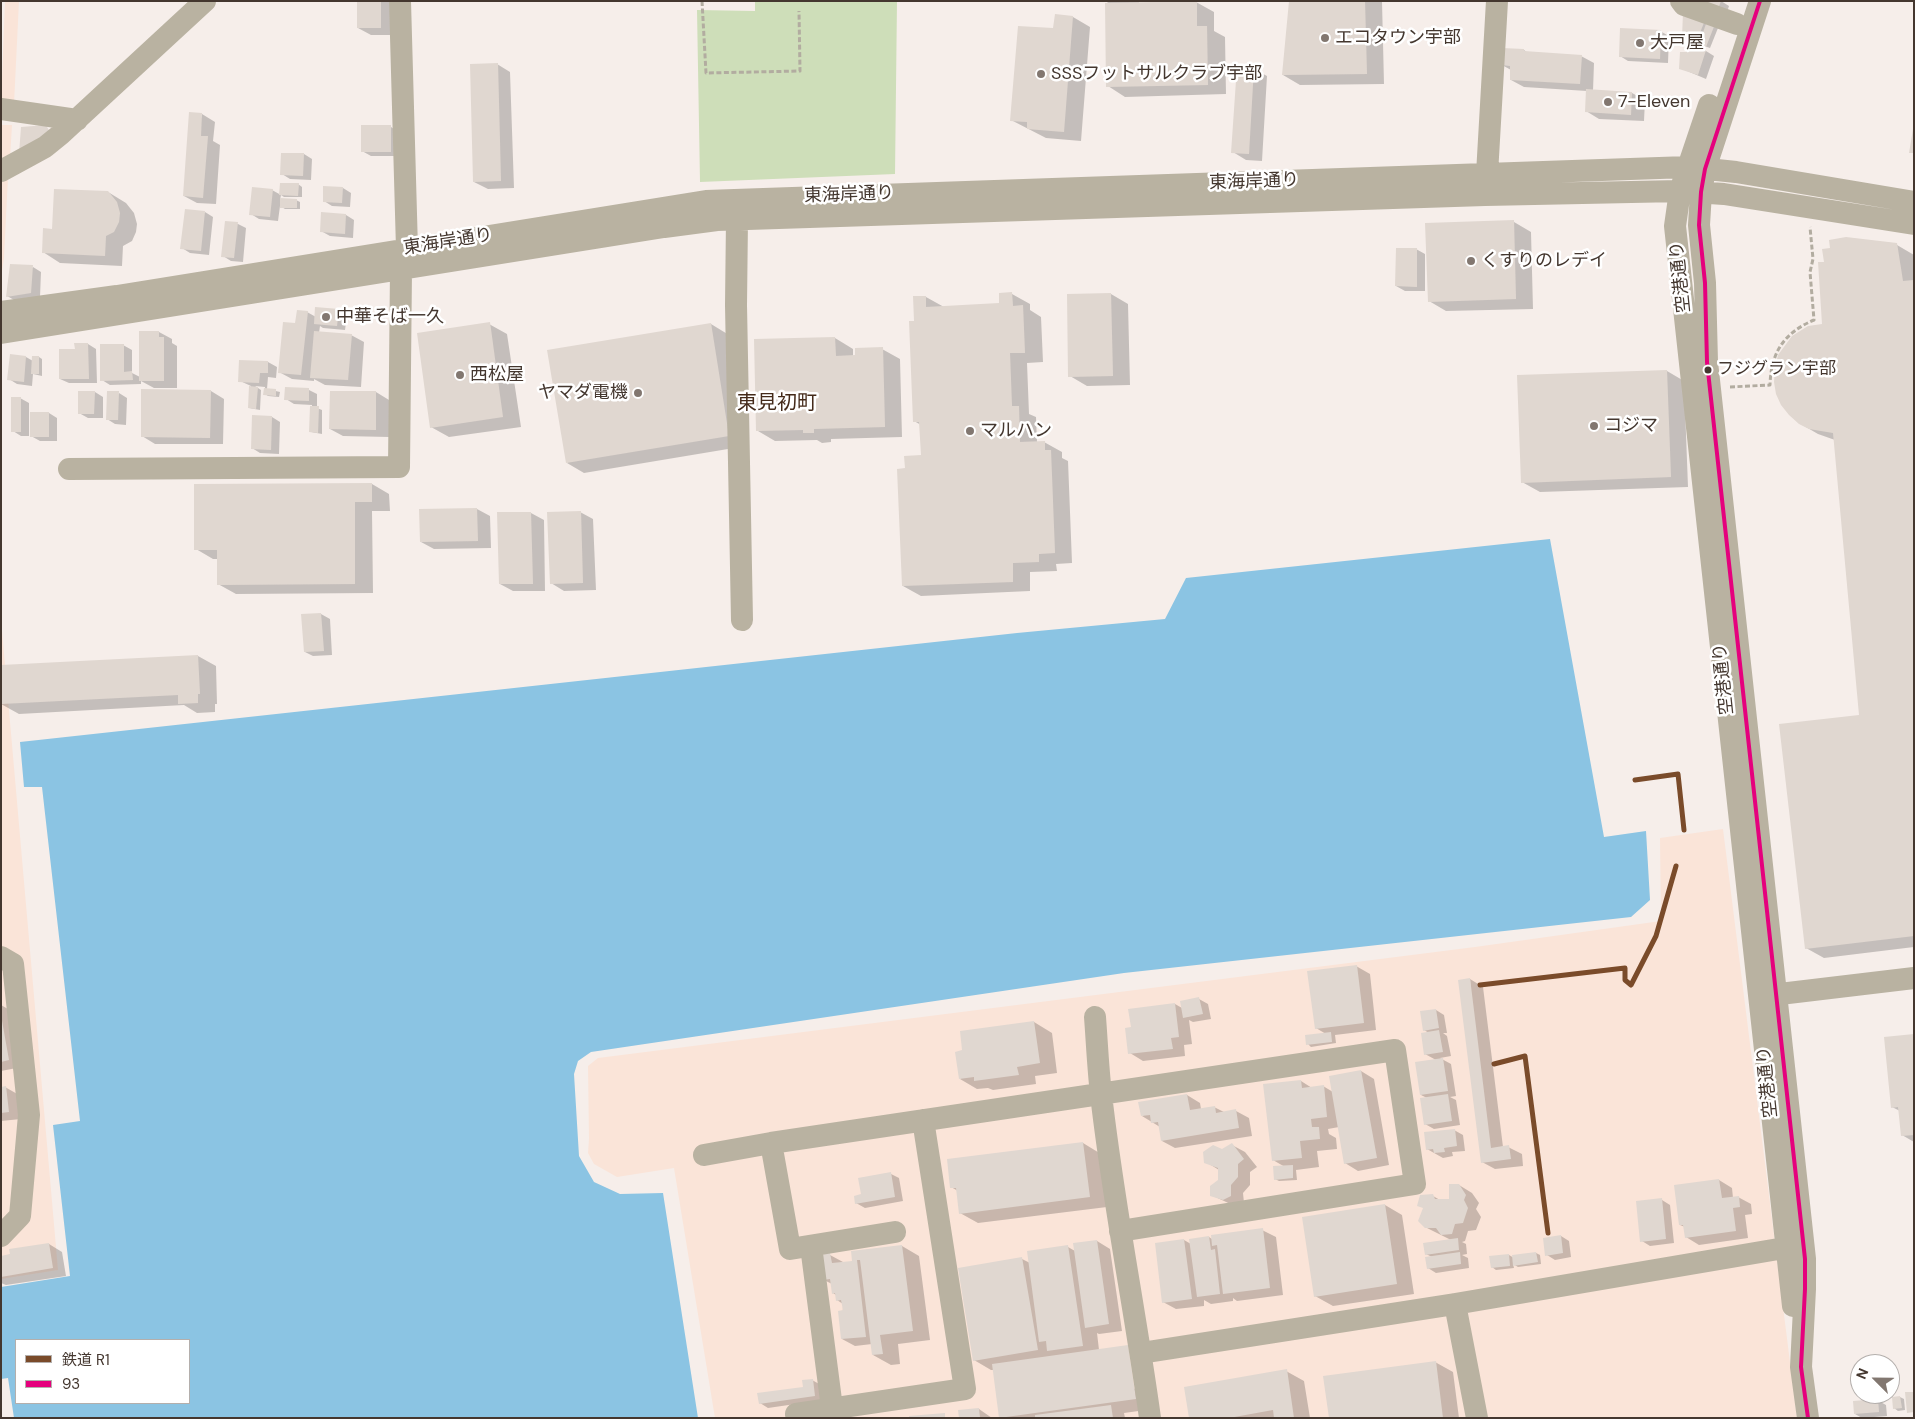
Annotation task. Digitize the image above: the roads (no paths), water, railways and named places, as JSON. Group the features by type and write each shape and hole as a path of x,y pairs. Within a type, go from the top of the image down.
{"street":[{"path":"1,171 45,147 77,120 205,1"},
{"path":"69,469 399,467 404,259 400,1"},
{"path":"1487,174 1497,1"},
{"path":"1681,1 1684,5 1737,24"},
{"path":"1745,1 1690,192 1699,225 1705,283 1707,362 1768,995 1795,1246 1801,1367 1808,1418"},
{"path":"1697,168 1760,1"},
{"path":"1,109 77,120"},
{"name":"東海岸通り","path":"1,332 404,259 706,201 1697,168 1736,172 1914,202"},
{"name":"東海岸通り","path":"1,312 404,259 737,219 1485,194 1690,192 1733,195 1914,224"},
{"path":"737,219 736,305 742,620"},
{"path":"1,957 13,964 28,1115 20,1216 1,1236"},
{"path":"1768,995 1914,978"},
{"path":"1095,1018 1101,1093 1120,1231 1150,1418"},
{"path":"704,1155 771,1143 1395,1050 1415,1184 1120,1231"},
{"path":"797,1418 796,1414 965,1388 923,1120"},
{"path":"771,1143 790,1249 895,1232"},
{"path":"810,1246 832,1408"},
{"path":"1141,1353 1455,1304 1795,1246"},
{"path":"1455,1304 1477,1418"}],"water":[{"path":"1550,539 1604,837 1646,831 1650,900 1631,917 1124,973 591,1052 578,1061 574,1074 579,1156 594,1182 620,1194 663,1193 698,1418 14,1418 8,1378 1,1379 1,1287 70,1276 53,1125 80,1121 42,787 24,787 20,742 1017,633 1165,619 1186,578"}],"rail line":[{"name":"R1","path":"1635,780 1678,774 1684,830"},
{"name":"R1","path":"1480,985 1625,968 1625,980 1631,985 1656,936 1676,866"},
{"name":"R1","path":"1494,1064 1525,1056 1548,1233"}],"place":[{"name":"エコタウン宇部","path":"1325,38"},
{"name":"大戸屋","path":"1640,43"},
{"name":"SSSフットサルクラブ宇部","path":"1041,74"},
{"name":"7-Eleven","path":"1608,102"},
{"name":"くすりのレデイ","path":"1471,261"},
{"name":"中華そば一久","path":"326,317"},
{"name":"フジグラン宇部","path":"1708,370"},
{"name":"西松屋","path":"460,375"},
{"name":"ヤマダ電機","path":"638,393"},
{"name":"コジマ","path":"1594,426"},
{"name":"マルハン","path":"970,431"}],"district":[{"name":"東見初町","path":"777,404"}]}
